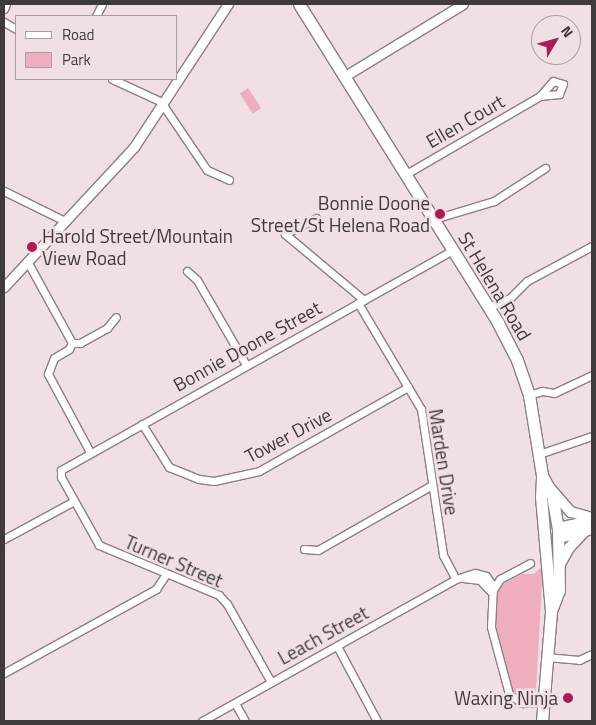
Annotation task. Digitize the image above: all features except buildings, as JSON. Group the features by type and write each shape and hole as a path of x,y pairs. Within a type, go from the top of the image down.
{"main road":[{"name":"St Helena Road","path":"299,4 489,308 518,360 529,395 542,475 551,611"},
{"name":"St Helena Road","path":"542,475 548,486 558,533 558,596 551,611"},
{"path":"548,486 571,512 592,519"},
{"path":"558,533 592,519"},
{"path":"545,534 588,530"},
{"path":"559,566 569,548 588,530"},
{"path":"542,721 542,702 551,611"}],"street":[{"path":"4,9 6,4"},
{"path":"4,287 134,147 228,4"},
{"path":"345,76 463,4"},
{"path":"4,22 15,28"},
{"path":"114,80 164,104 207,170 229,180"},
{"name":"Ellen Court","path":"406,174 540,96"},
{"path":"434,219 494,201 545,168"},
{"path":"4,191 65,221"},
{"name":"Marden Drive","path":"316,218 285,234 361,301 422,412 443,555 458,578"},
{"path":"489,308 510,298 527,281 592,246"},
{"name":"Bonnie Doone Street","path":"60,473 65,466 453,250"},
{"path":"27,262 72,343"},
{"path":"187,271 197,280 246,365"},
{"path":"72,343 80,343 107,328 116,317"},
{"path":"72,343 69,349 54,358 48,374 90,452"},
{"path":"529,395 542,391 554,393 592,375"},
{"name":"Tower Drive","path":"142,424 169,467 199,480 214,481 259,471 408,387"},
{"path":"539,454 592,436"},
{"name":"Turner Street","path":"60,473 101,547 224,599 271,682"},
{"path":"304,550 318,550 432,485"},
{"path":"4,538 74,501"},
{"path":"530,563 500,579 492,593 493,636 509,694 522,703 542,702"},
{"path":"4,673 156,589 166,574"},
{"path":"458,578 480,577 492,593"},
{"name":"Leach Street","path":"202,721 458,578"},
{"path":"337,646 377,721"},
{"path":"546,657 579,660 592,654"},
{"path":"235,703 245,721"}],"green space":[{"path":"248,88 261,108 253,114 240,93"},
{"path":"543,565 536,691 524,699 513,693 497,636 496,596 500,586 522,574 534,574"}],"place":[{"name":"Bonnie Doone Street/St Helena Road","path":"440,214"},
{"name":"Harold Street/Mountain View Road","path":"32,247"},
{"name":"Waxing Ninja","path":"568,698"}]}
